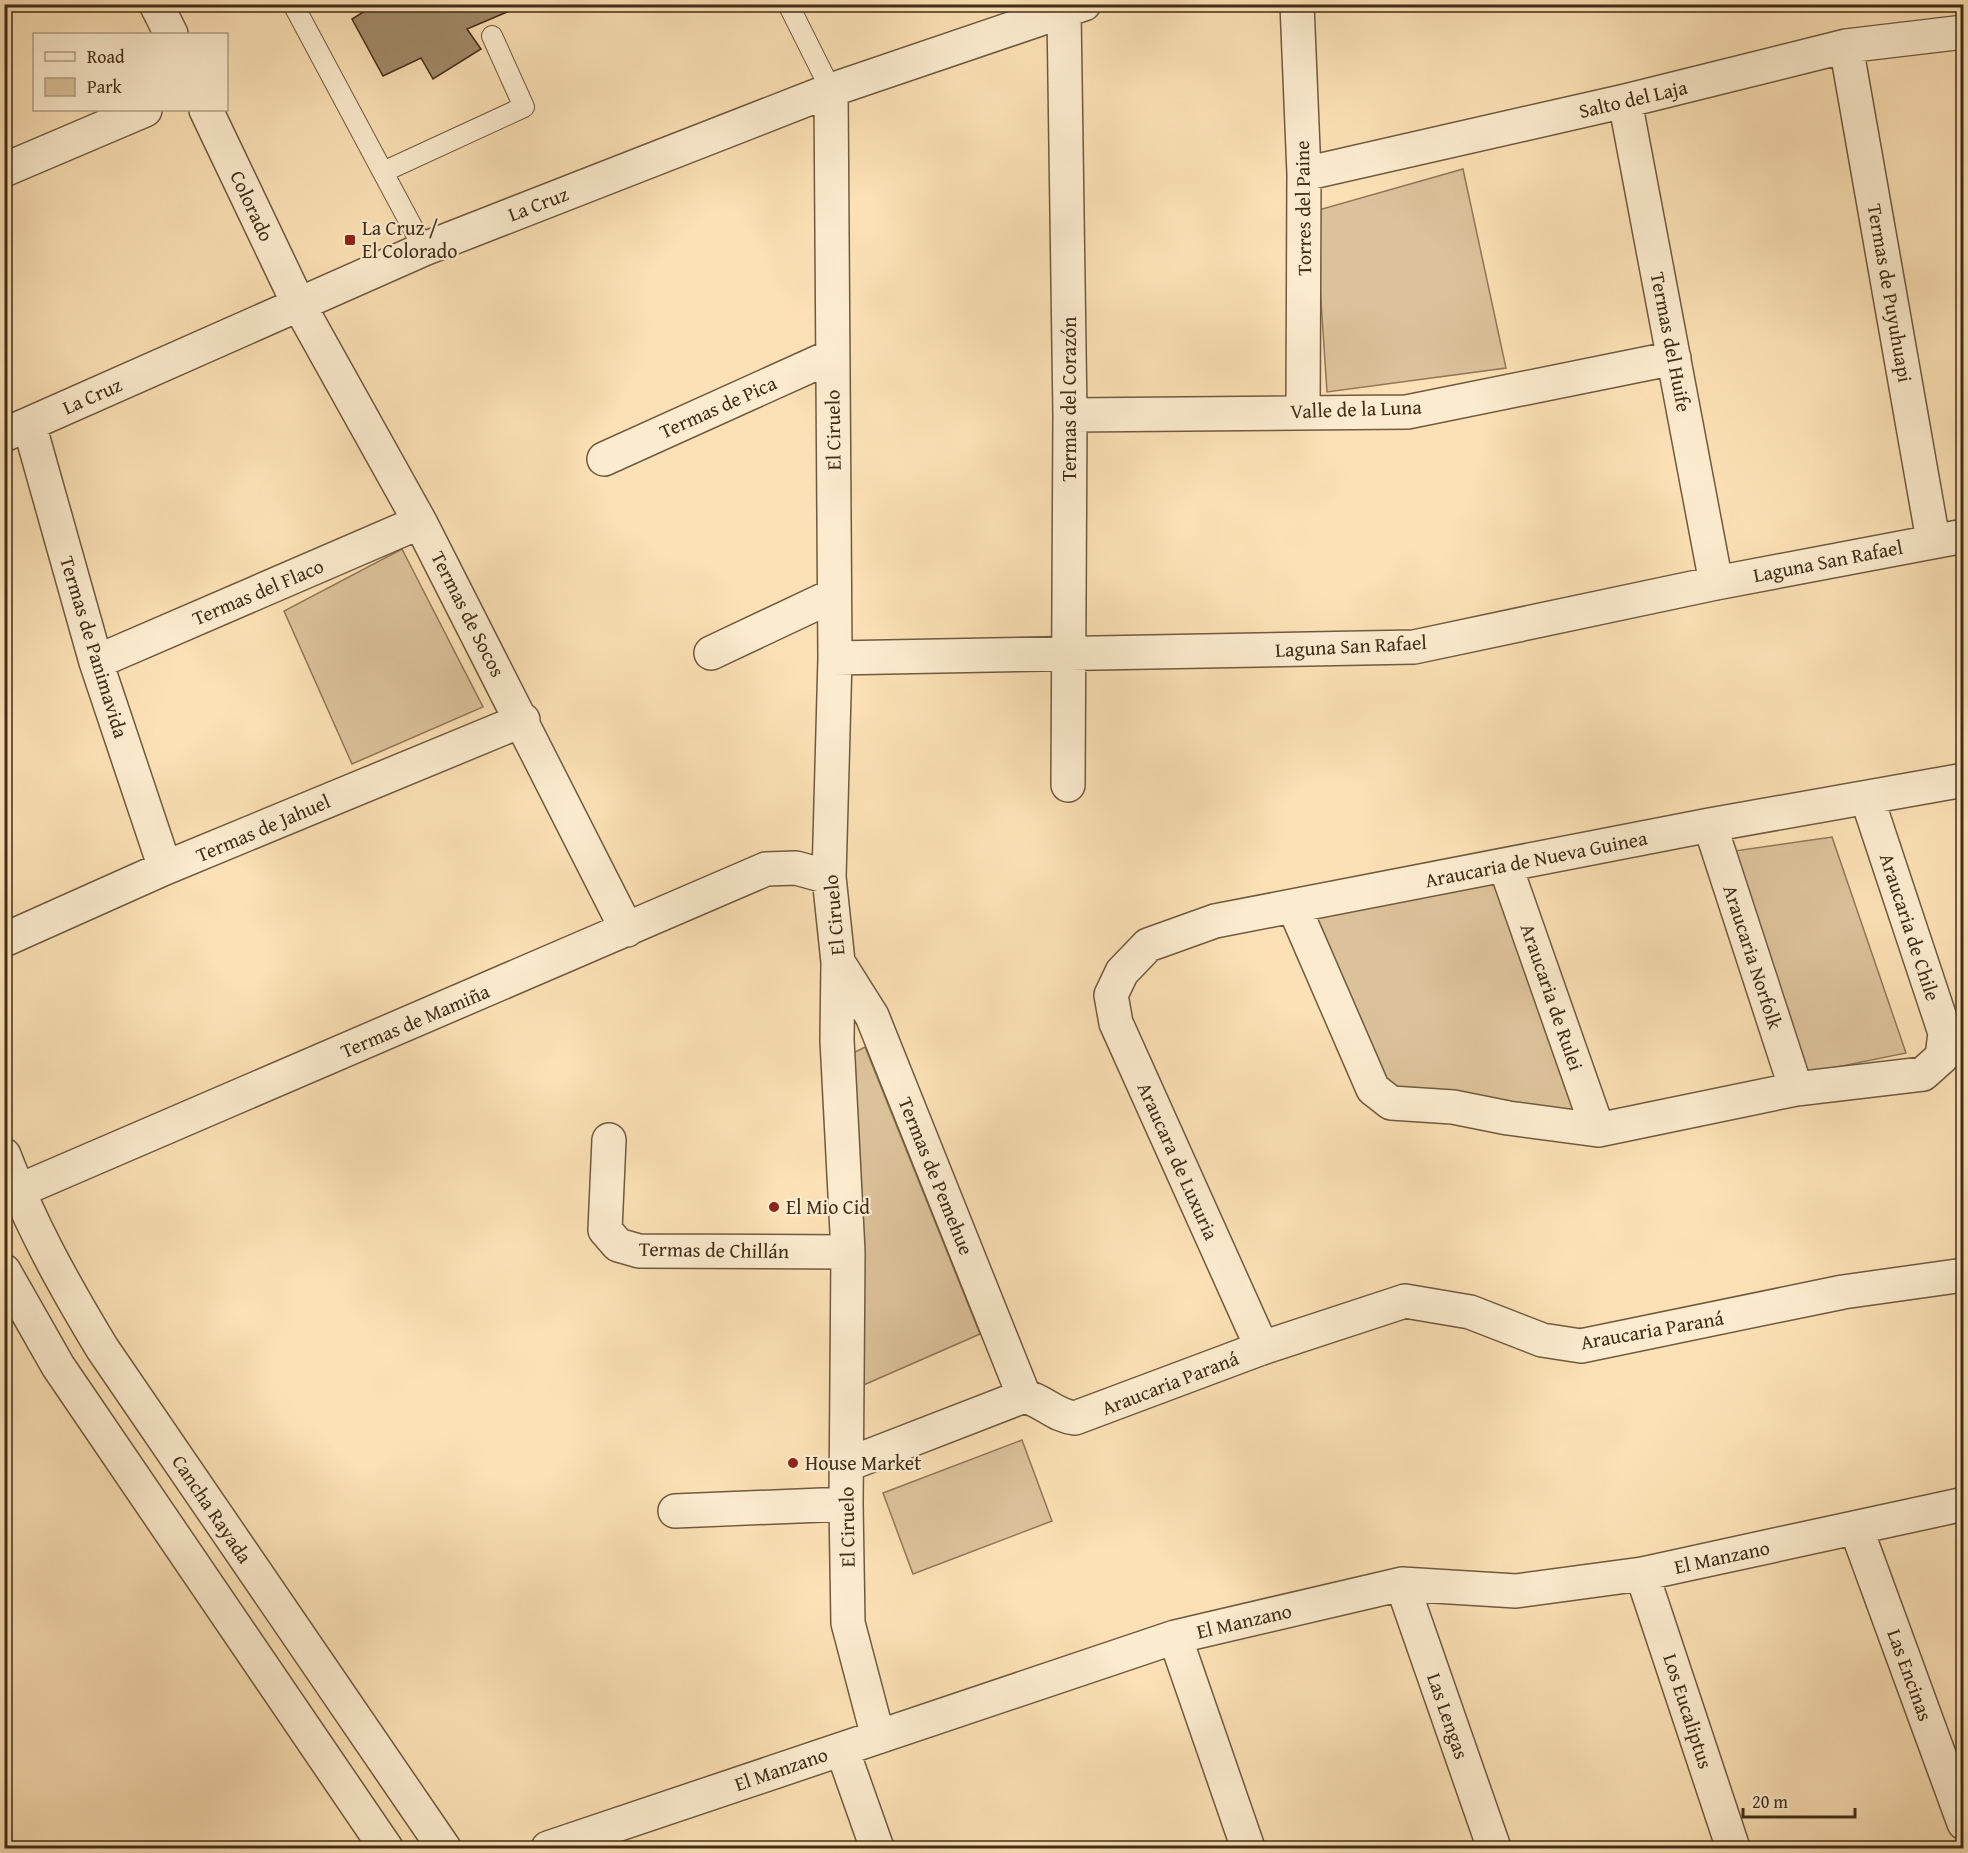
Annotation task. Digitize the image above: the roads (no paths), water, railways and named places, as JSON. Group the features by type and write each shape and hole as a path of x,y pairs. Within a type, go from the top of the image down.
{"street":[{"path":"156,4 170,33"},
{"name":"Torres del Paine","path":"1297,4 1304,174 1303,412"},
{"name":"La Cruz","path":"17,430 298,303 424,249 831,90 1074,8"},
{"name":"Termas del Corazón","path":"1068,785 1067,654 1074,8"},
{"name":"Salto del Laja","path":"1304,174 1625,101 1846,46 1964,32"},
{"name":"Termas de Puyuhuapi","path":"1846,46 1948,538"},
{"name":"El Ciruelo","path":"831,90 835,658 829,877 838,962 837,1040 848,1252 846,1465 848,1623 878,1737"},
{"name":"Termas del Huife","path":"1625,101 1716,583"},
{"path":"4,170 143,111"},
{"name":"Colorado","path":"206,111 298,303"},
{"name":"Termas de Socos","path":"298,303 420,522 523,720 627,930"},
{"name":"Termas de Pica","path":"604,459 832,356"},
{"name":"Valle de la Luna","path":"1070,415 1407,412 1674,358"},
{"name":"Termas de Panimavida","path":"17,430 165,868"},
{"name":"Termas del Flaco","path":"96,662 420,522"},
{"name":"Laguna San Rafael","path":"835,658 1414,647 1716,583 1948,538"},
{"path":"711,653 834,595"},
{"name":"Termas de Jahuel","path":"4,940 165,868 523,720"},
{"name":"Araucaria de Nueva Guinea","path":"1122,972 1148,945 1215,921 1710,825 1964,780"},
{"name":"Araucaria de Chile","path":"1796,1089 1923,1074 1942,1057 1945,1033 1867,798"},
{"name":"Araucaria Norfolk","path":"1710,825 1796,1089"},
{"name":"Araucaria de Rulei","path":"1505,864 1599,1130"},
{"name":"Termas de Mamiña","path":"11,1194 766,869 796,868 829,877"},
{"path":"1294,907 1373,1089 1391,1103 1453,1107 1508,1119 1599,1130 1796,1089"},
{"name":"Termas de Pemehue","path":"838,962 872,1016 1024,1396"},
{"name":"Araucara de Luxuria","path":"1122,972 1111,995 1116,1023 1262,1348"},
{"name":"Termas de Chillán","path":"609,1140 605,1230 618,1245 639,1251 848,1252"},
{"name":"Cancha Rayada","path":"4,1155 11,1194 102,1347 444,1848"},
{"path":"4,1271 58,1366 386,1848"},
{"name":"Araucaria Paraná","path":"1024,1396 1045,1404 1056,1414 1075,1418 1262,1348 1405,1301 1470,1312 1542,1340 1581,1346 1844,1292 1964,1275"},
{"path":"846,1465 1024,1396"},
{"path":"675,1511 846,1504"},
{"name":"El Manzano","path":"548,1848 617,1838 842,1749 1175,1637 1402,1584 1516,1591 1642,1574 1964,1504"},
{"name":"Las Encinas","path":"1856,1528 1964,1823"},
{"name":"Los Eucaliptus","path":"1642,1574 1733,1848"},
{"name":"Las Lengas","path":"1402,1584 1494,1848"},
{"path":"1175,1637 1248,1848"},
{"path":"842,1749 877,1848"}],"lane":[{"path":"293,4 424,249"},
{"path":"788,4 831,90"},
{"path":"383,172 524,106 492,36"}],"place":[{"name":"La Cruz / El Colorado","path":"350,240"},
{"name":"El Mio Cid","path":"774,1207"},
{"name":"House Market","path":"793,1463"}]}
